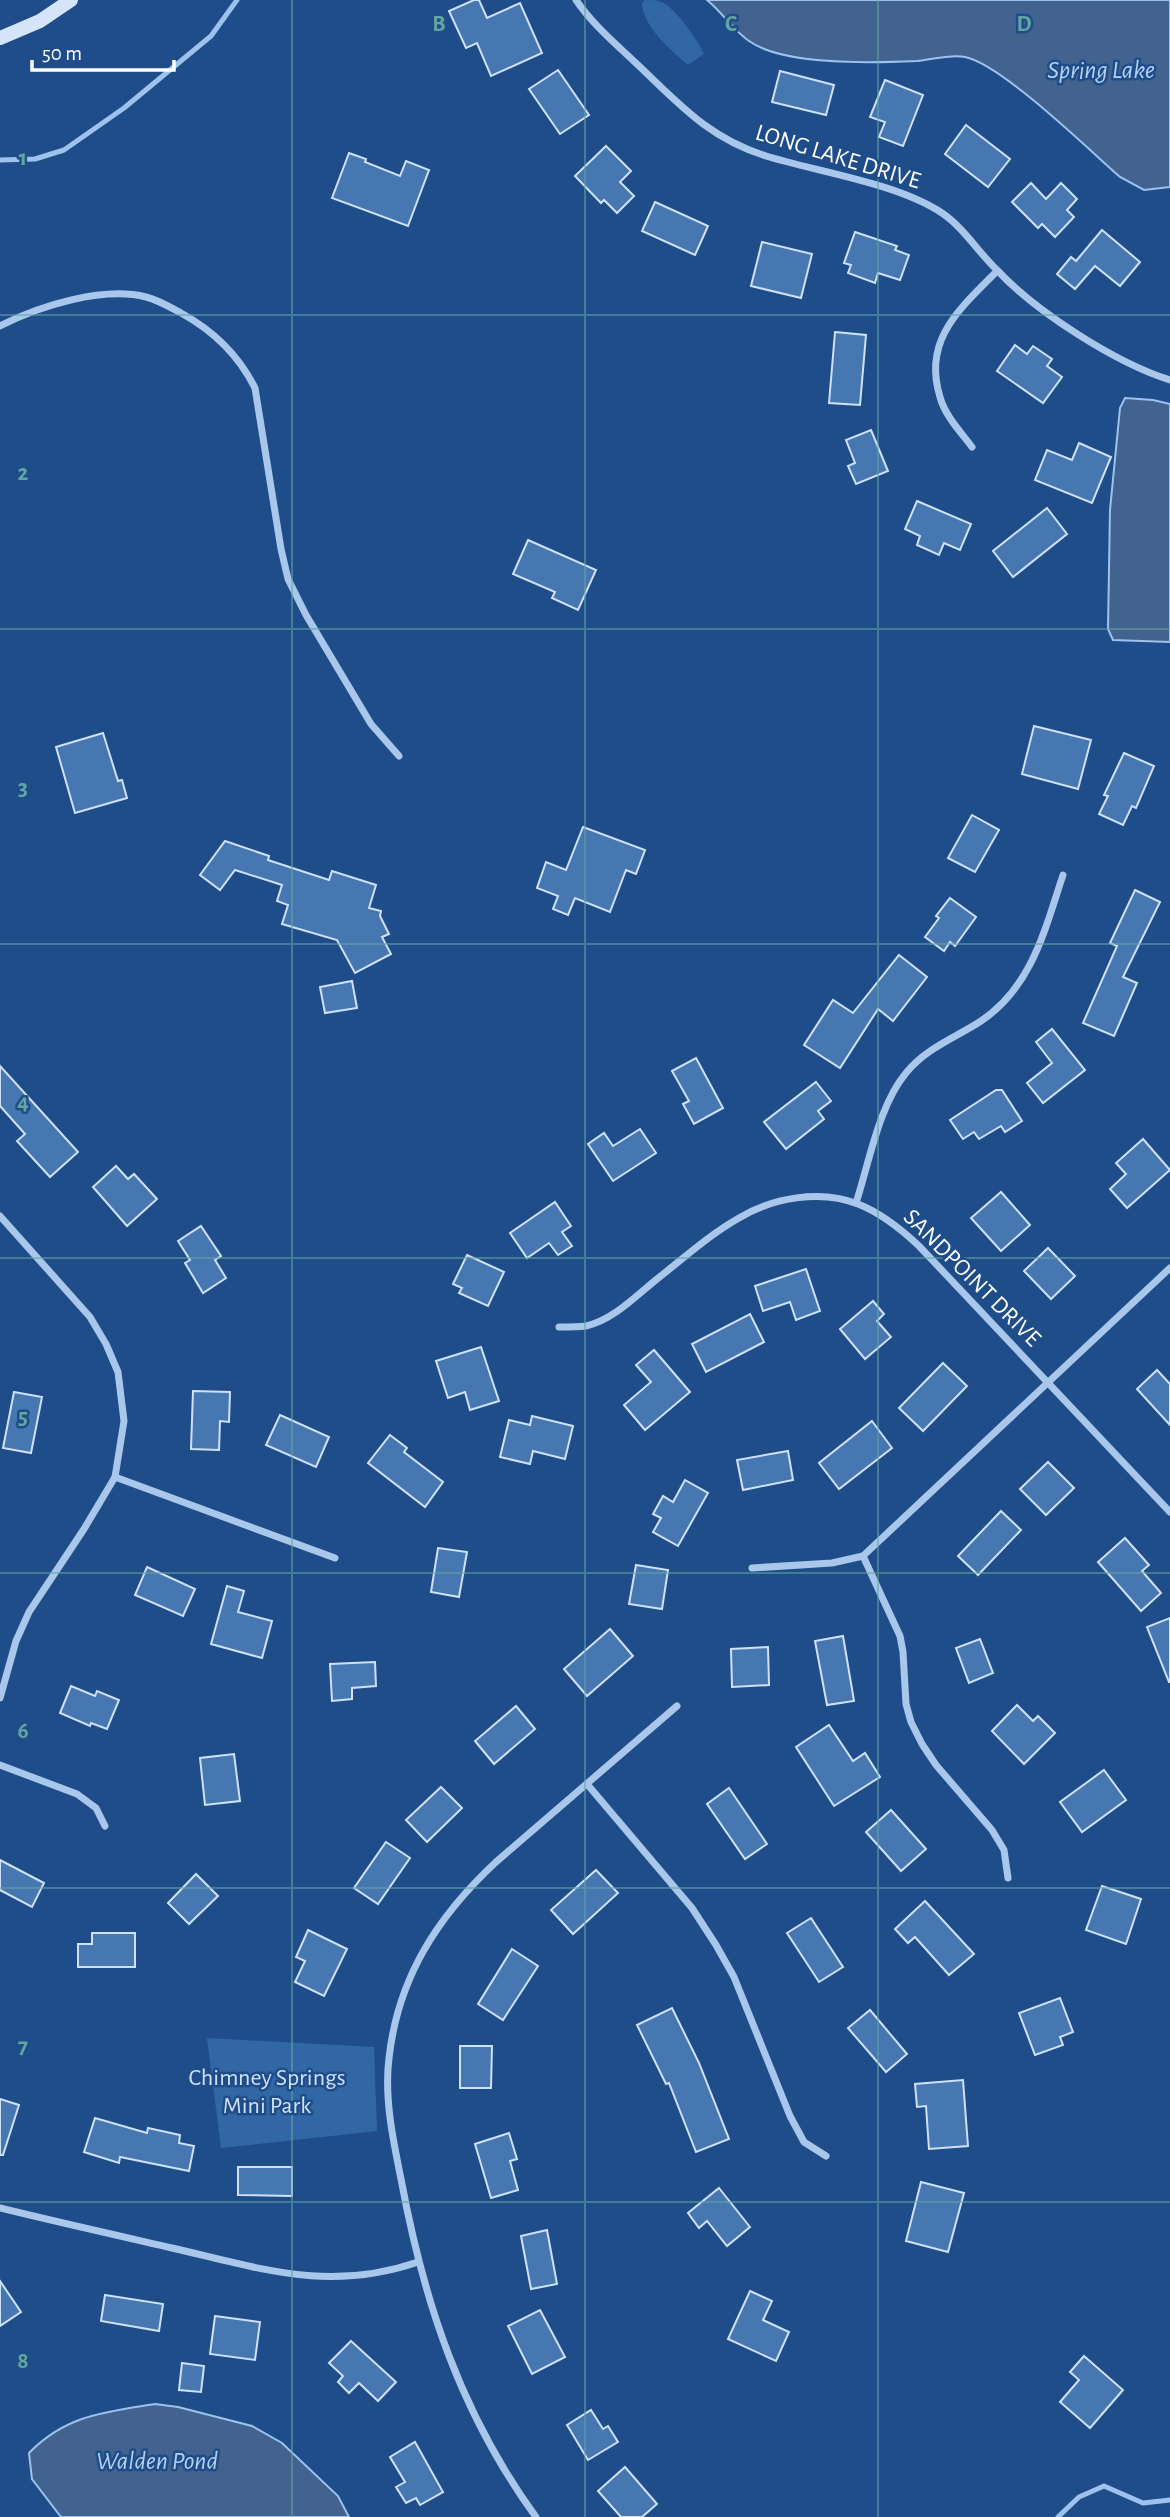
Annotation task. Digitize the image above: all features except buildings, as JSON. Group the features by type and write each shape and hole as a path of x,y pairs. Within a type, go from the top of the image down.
{"street":[{"path":"0,37 40,21 71,0"},
{"name":"LONG LAKE DRIVE","path":"576,0 603,32 689,114 713,132 765,156 892,191 943,214 998,271 1048,313 1128,363 1170,380"},
{"path":"972,447 950,418 940,398 935,358 939,339 955,315 998,271"},
{"path":"0,326 48,306 87,297 146,297 206,327 225,344 245,368 255,388 288,579 306,615 371,724 400,756"},
{"path":"856,1203 885,1112 904,1074 929,1051 994,1012 1017,987 1031,967 1063,875"},
{"name":"SANDPOINT DRIVE","path":"559,1327 587,1326 611,1315 718,1232 739,1217 763,1206 807,1197 856,1203 880,1215 919,1246 1170,1512"},
{"path":"0,1216 72,1294 107,1344 118,1371 124,1421 115,1476 84,1529 29,1612 16,1641 0,1699"},
{"path":"752,1568 832,1563 863,1556 1170,1268"},
{"path":"115,1476 335,1558"},
{"path":"863,1556 900,1636 906,1704 911,1723 936,1765 998,1840 1004,1850 1008,1878"},
{"path":"536,2517 492,2452 467,2403 441,2336 418,2262 396,2157 389,2102 389,2059 411,1974 443,1918 467,1888 677,1706"},
{"path":"0,1765 77,1794 96,1808 105,1826"},
{"path":"587,1784 691,1908 716,1945 734,1977 790,2116 804,2142 826,2156"},
{"path":"0,2208 301,2276 358,2277 389,2272 418,2262"}],"green space":[{"path":"645,0 656,0 667,5 692,33 704,54 688,65 659,37 647,21 642,3"},
{"name":"Chimney Springs Mini Park","path":"207,2038 374,2047 377,2131 221,2148"}],"water":[{"name":"Spring Lake","path":"707,0 1170,0 1170,187 1144,190 1120,177 1044,109 981,63 959,56 917,61 854,62 784,55 749,41"},
{"path":"1125,398 1170,404 1170,642 1113,640 1108,629 1110,510 1120,408"},
{"name":"Walden Pond","path":"155,2404 178,2407 252,2426 282,2443 338,2496 349,2517 61,2517 32,2479 29,2453 57,2430 87,2417"}],"waterway":[{"path":"0,160 35,159 64,150 124,108 211,36 237,0"},
{"path":"1058,2517 1079,2497 1104,2486 1143,2503 1170,2500"}]}
